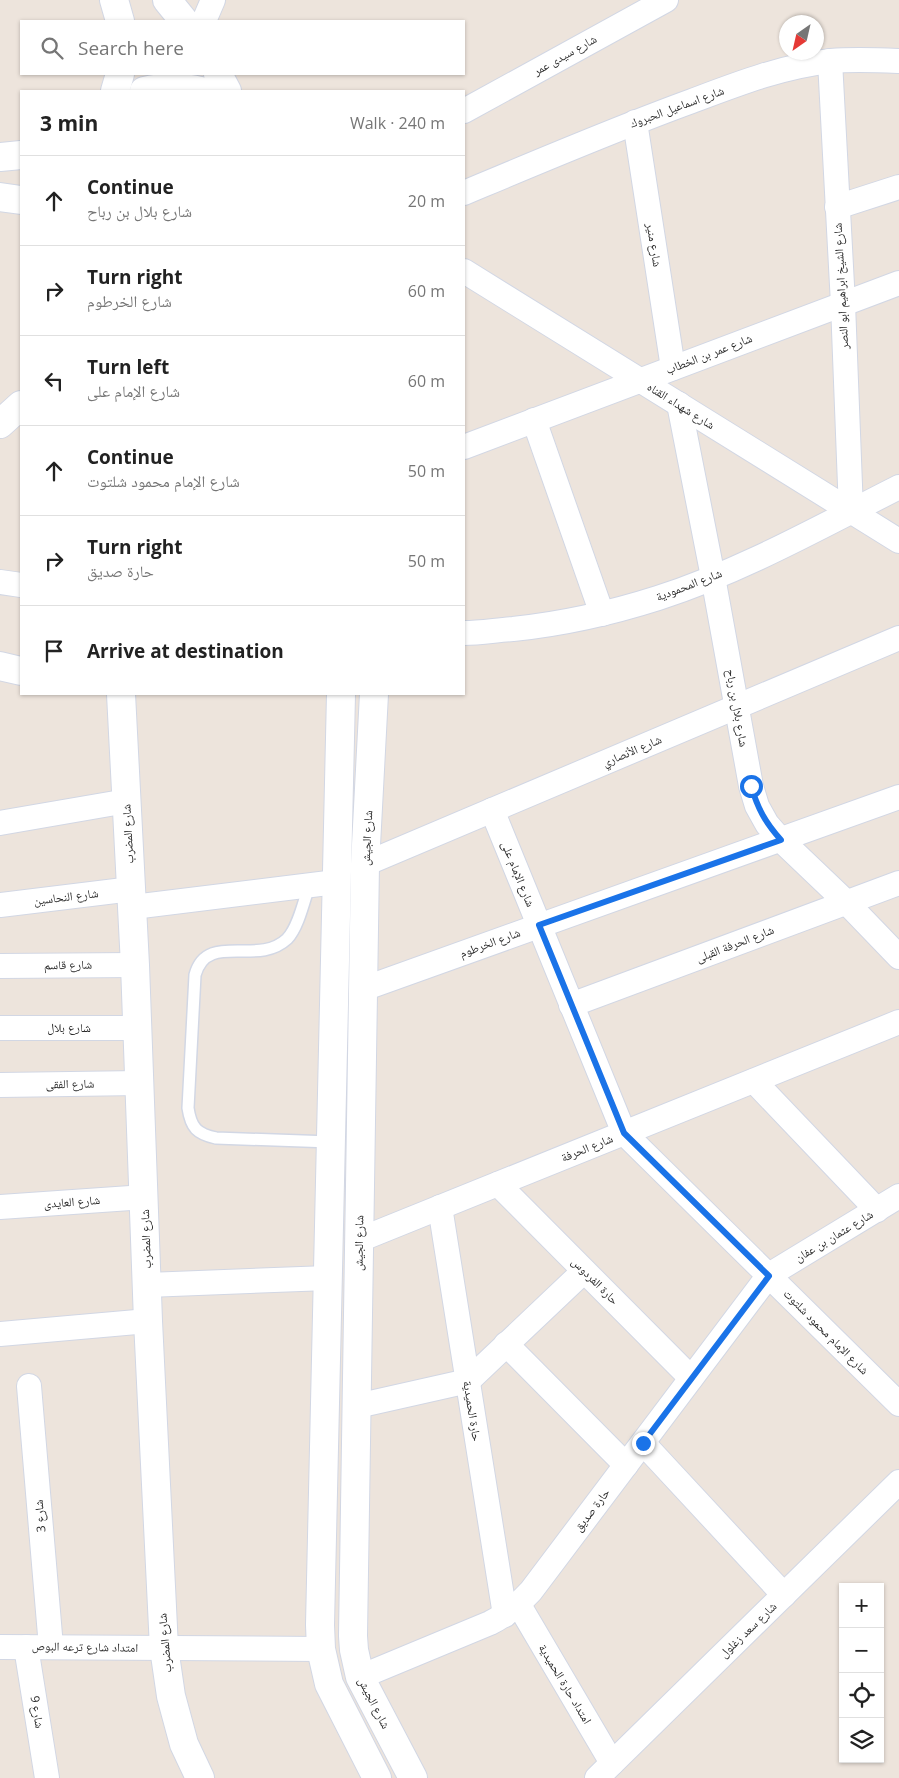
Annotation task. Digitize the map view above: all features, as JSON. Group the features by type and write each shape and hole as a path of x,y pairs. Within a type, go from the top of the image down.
{"main road":[{"path":"114,0 120,20"},
{"path":"166,0 183,20"},
{"path":"115,90 120,75"},
{"path":"219,75 226,90"},
{"path":"148,90 160,87 182,87 196,90"},
{"path":"0,157 20,155"},
{"path":"0,198 20,200"},
{"path":"0,424 20,405"},
{"path":"0,666 20,671"},
{"name":"شارع المضرب","path":"119,695 132,898 148,1321 164,1648 171,1696 184,1744 200,1778"},
{"path":"341,695 320,1616 321,1649 329,1684 377,1778"},
{"name":"شارع الجيش","path":"374,695 365,864 354,1650 360,1677 413,1778"}],"street":[{"path":"204,20 213,0"},
{"name":"شارع سيدى عمر","path":"465,110 666,0"},
{"name":"شارع اسماعيل الحبروك","path":"465,193 635,122 746,81 787,69 830,62 865,59 899,61"},
{"name":"شارع الشيخ ابراهيم ابو النصر","path":"830,62 843,304 851,511"},
{"name":"شارع منير","path":"635,122 673,368"},
{"path":"837,207 899,187"},
{"name":"شارع شهداء القناه","path":"465,272 899,541"},
{"name":"شارع عمر بن الخطاب","path":"465,447 899,283"},
{"name":"شارع بلال بن رباح","path":"679,404 714,577 751,786 757,806 767,824 781,840 846,902 899,957"},
{"path":"534,420 602,614"},
{"name":"شارع المحمودية","path":"465,633 537,626 602,614 658,598 714,577 774,550 899,487"},
{"path":"0,582 20,585"},
{"name":"شارع الأنصاري","path":"365,864 899,638"},
{"name":"شارع الخرطوم","path":"363,989 899,797"},
{"path":"0,823 126,801"},
{"name":"شارع الإمام على","path":"492,810 624,1133"},
{"name":"شارع النحاسين","path":"0,905 310,886 336,882"},
{"name":"شارع الحرفة القبلى","path":"571,1005 899,883"},
{"name":"شارع قاسم","path":"0,966 135,965"},
{"name":"شارع الحرفة","path":"359,1240 899,1022"},
{"name":"شارع بلال","path":"0,1028 138,1028"},
{"path":"754,1081 877,1210"},
{"name":"شارع الفقى","path":"0,1085 140,1083"},
{"name":"شارع الإمام محمود شلتوت","path":"624,1133 899,1404"},
{"name":"حارة الفردوس","path":"498,1184 692,1378"},
{"name":"شارع عثمان بن عفان","path":"769,1276 899,1196"},
{"name":"شارع العايدى","path":"0,1208 144,1197"},
{"name":"حارة الحميدية","path":"440,1207 468,1381 512,1610"},
{"path":"357,1406 468,1381 584,1271"},
{"name":"حارة صديق","path":"360,1677 512,1610 531,1591 769,1276"},
{"path":"147,1285 328,1278"},
{"path":"0,1334 148,1321"},
{"path":"506,1344 626,1465"},
{"name":"شارع 3","path":"29,1386 51,1647"},
{"path":"643,1443 784,1595"},
{"name":"شارع سعد زغلول","path":"604,1770 899,1482"},
{"name":"امتداد حارة الحميدية","path":"512,1610 604,1770"},
{"name":"شارع 9","path":"26,1646 47,1778"},
{"name":"امتداد شارع ترعه البوص","path":"0,1647 321,1649"}],"lane":[{"path":"310,886 296,925 289,937 278,946 264,951 214,952 204,957 198,965 195,975 188,1108 189,1120 205,1136 331,1142"}],"route":[{"path":"643,1443 769,1276 624,1133 539,925 781,840 767,824 757,806 751,786"}]}
